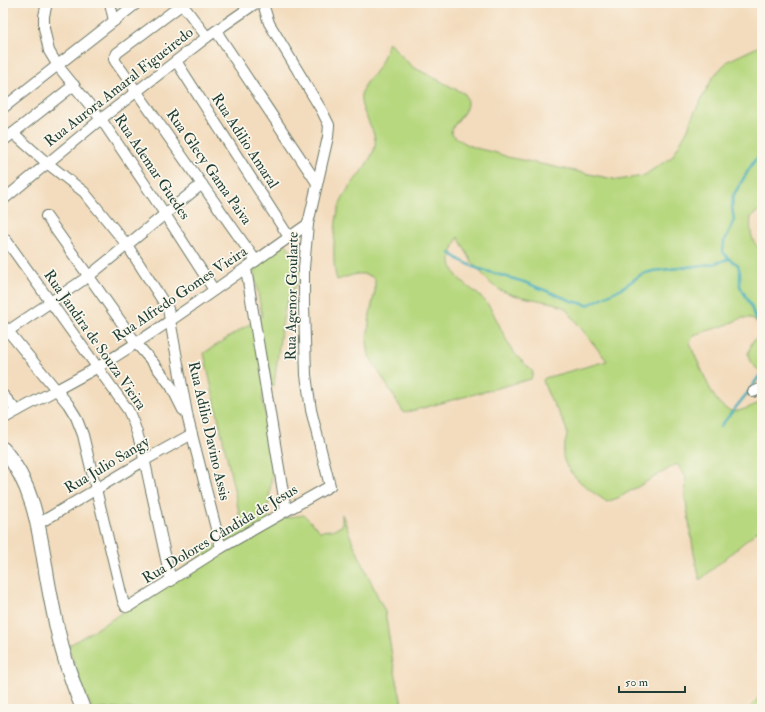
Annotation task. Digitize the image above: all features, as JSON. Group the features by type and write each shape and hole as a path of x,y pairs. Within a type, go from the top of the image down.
{"main road":[{"path":"3,449 14,463 26,486 38,524 60,641 73,684 83,709"}],"street":[{"name":"Rua Ademar Guedes","path":"47,3 44,16 47,46 58,66 101,118 214,290"},
{"path":"110,3 114,21"},
{"path":"3,108 137,3"},
{"name":"Rua Aurora Amaral Figueiredo","path":"3,200 101,118 245,6 256,3"},
{"name":"Rua Agenor Goularte","path":"265,3 264,7 269,23 329,125 328,137 308,224 304,268 304,353 311,410 330,486"},
{"path":"184,4 207,37"},
{"name":"Rua Glecy Gama Paiva","path":"184,4 115,56 114,59 116,64 256,261"},
{"path":"216,30 317,183"},
{"name":"Rua Adilio Amaral","path":"176,61 289,237"},
{"path":"3,142 74,85"},
{"name":"Rua Adilio Davino Assis","path":"13,133 47,163 84,192 127,244 165,305 170,320 188,419 221,548"},
{"path":"96,489 83,435 76,417 57,390 5,328 51,301 88,276 202,184"},
{"path":"46,216 136,343 171,386 188,419"},
{"name":"Rua Alfredo Gomes Vieira","path":"3,420 98,367 136,343 246,269 308,224"},
{"name":"Rua Jandira de Souza Vieira","path":"6,240 128,410 135,426 145,460 171,581"},
{"path":"246,269 286,510"},
{"path":"3,395 17,411"},
{"name":"Rua Julio Sangy","path":"38,524 145,460 192,434"},
{"name":"Rua Dolores Cândida de Jesus","path":"96,489 126,607 171,581 221,548 330,486"}],"green space":[{"path":"389,42 413,67 465,94 467,103 466,108 454,125 451,133 462,142 476,148 507,157 618,180 643,176 672,157 688,129 692,117 713,77 728,61 762,45 762,208 751,217 751,226 753,240 762,250 762,329 757,322 750,318 742,318 726,325 694,335 690,342 694,354 718,402 728,410 736,411 762,402 762,527 700,580 694,554 685,495 686,477 677,464 620,497 607,502 579,481 567,467 563,452 567,430 547,392 543,380 545,378 607,361 565,308 553,303 513,295 500,290 491,284 472,262 458,237 451,255 451,261 456,274 486,302 493,312 511,349 533,372 531,379 404,413 369,356 367,342 370,314 375,291 375,279 366,274 356,274 337,280 334,262 334,239 339,206 342,199 371,157 374,150 374,137 361,102 361,95 367,81 380,65"},
{"path":"284,242 298,258 300,272 298,281 285,308 274,385 262,397 269,432 272,474 267,516 276,519 304,515 320,531 332,530 342,526 342,514 353,543 385,612 393,662 403,709 92,709 83,690 68,646 114,618 242,526 204,353 262,316 253,266"},
{"path":"762,329 762,373 751,363 748,354 752,342 759,337"},
{"path":"762,694 762,709 749,709"}],"waterway":[{"path":"762,155 754,161 733,196 732,207 734,220 724,242 723,252 738,265 740,272 740,286 751,306 755,318 762,324"},
{"path":"450,253 476,268 524,282 572,301 588,305 622,288 642,274 653,271 713,264 729,259"},
{"path":"720,427 762,372"}]}
